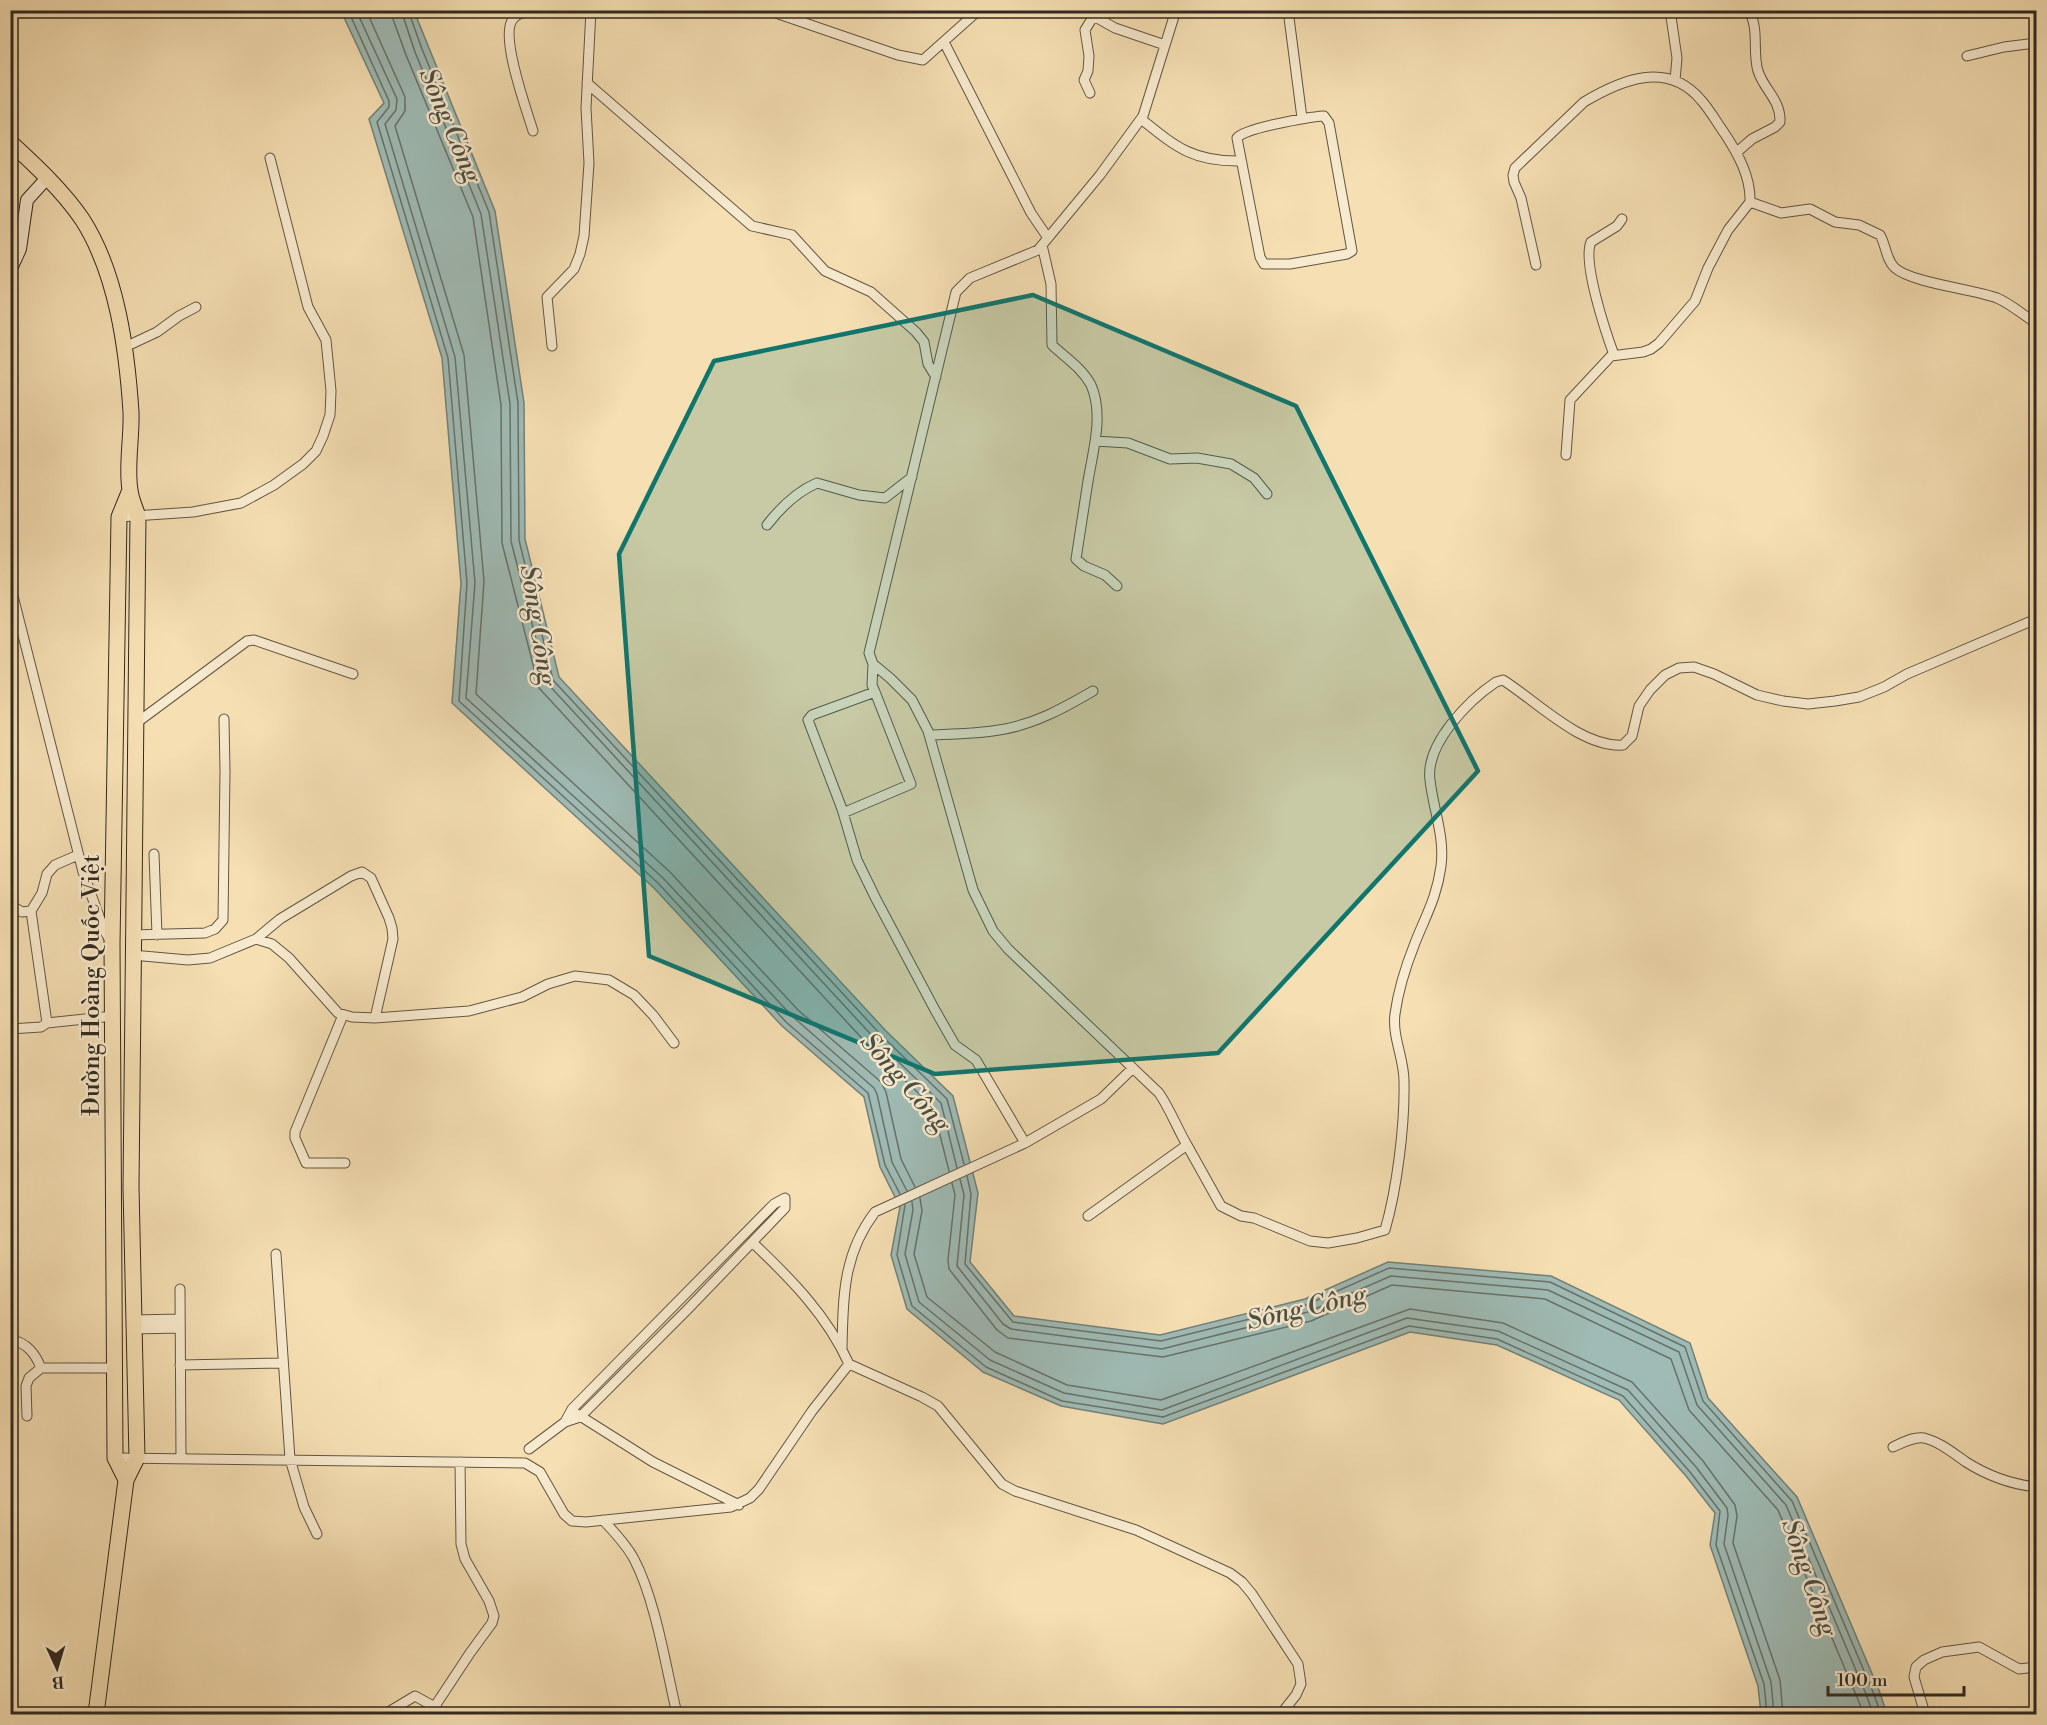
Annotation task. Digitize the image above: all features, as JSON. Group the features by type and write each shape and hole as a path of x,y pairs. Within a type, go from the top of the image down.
{"highway":[{"name":"Đường Hoàng Quốc Việt","path":"10,142 47,177 82,220 95,243 117,308 125,347 131,416 129,490 118,517 112,944 115,1458 126,1480"},
{"name":"Đường Hoàng Quốc Việt","path":"96,1714 126,1480 136,1458 131,1187 138,516 129,490"},
{"path":"112,944 132,945"}],"main road":[{"path":"10,271 20,249 27,200 47,177"}],"street":[{"path":"532,131 515,73 510,43 510,23 522,13 543,10"},
{"path":"552,346 547,297 574,269 584,236 589,162 586,108 591,10"},
{"path":"767,10 897,55 923,60 979,10"},
{"path":"1083,10 1115,28 1165,45"},
{"path":"843,813 911,784 872,685 873,664 869,653 956,292 970,278 1038,250 1100,175 1141,119 1176,10"},
{"path":"1288,10 1302,118"},
{"path":"1670,10 1677,58 1675,80"},
{"path":"1737,152 1752,139 1780,122 1778,105 1758,71 1753,18 1748,10"},
{"path":"1090,93 1084,80 1088,71 1089,56 1085,30 1093,17"},
{"path":"944,42 1045,241 1051,284 1052,345 1077,365 1096,396 1095,441 1076,559 1084,566 1105,575 1117,586"},
{"path":"1966,56 2004,47 2037,43"},
{"path":"1536,265 1521,198 1514,183 1515,168 1584,102 1595,96 1646,76 1675,80 1689,88 1701,100 1737,152 1750,188 1750,202 1728,230 1708,268 1695,301 1674,326 1651,349 1614,355 1570,400 1566,454"},
{"path":"587,83 752,226 792,235 825,272 871,292 924,342 928,364 936,378"},
{"path":"1324,116 1327,118 1353,249 1351,253 1290,264 1264,264 1260,258 1241,161 1237,138 1240,134 1302,118 1324,116"},
{"path":"1141,119 1179,148 1193,155 1241,161"},
{"path":"118,517 193,512 241,503 274,485 303,464 316,451 323,436 330,415 331,391 326,340 308,308 270,158"},
{"path":"1750,202 1781,213 1810,209 1834,222 1859,225 1880,235 1890,261 1901,272 1999,299 2037,322"},
{"path":"1614,355 1602,317 1588,255 1591,242 1617,226 1622,219"},
{"path":"125,347 157,333 179,316 196,307"},
{"path":"1095,441 1128,443 1170,459 1197,458 1231,464 1254,478 1267,494"},
{"path":"766,525 797,494 817,483 859,495 885,498 912,477"},
{"path":"10,584 78,855 98,914 112,944"},
{"path":"873,664 912,700 929,735 973,890 993,931 1008,949 1159,1093 1221,1206 1310,1242 1328,1243 1385,1230 1396,1175 1402,1127 1404,1080 1396,1040 1395,1014 1414,945 1433,903 1441,864 1437,811 1429,778 1431,764 1442,736 1470,705 1496,682 1503,680 1581,734 1603,743 1623,745 1632,736 1639,706 1650,690 1665,675 1679,668 1694,667 1757,695 1783,701 1808,704 1859,698 1907,674 2037,619"},
{"path":"135,724 247,641 254,640 353,675"},
{"path":"929,735 1002,730 1051,714 1093,691"},
{"path":"875,692 809,717 857,860 955,1045 976,1060 1025,1143"},
{"path":"132,945 157,935 205,933 215,929 223,920 224,718"},
{"path":"154,854 157,935"},
{"path":"47,1023 31,911 42,893 47,874 55,865 78,855"},
{"path":"132,945 188,960 210,958 256,939 280,919 351,876 362,872 371,878 392,928 393,939 375,1018"},
{"path":"10,905 22,912 31,911"},
{"path":"256,939 272,944 289,958 338,1013 352,1017 375,1018 464,1012 522,997 548,984 575,976 609,980 634,995 674,1043"},
{"path":"343,1014 295,1132 295,1138 306,1162 345,1163"},
{"path":"10,1029 41,1027 47,1023 113,1016"},
{"path":"842,1348 844,1288 847,1270 864,1227 875,1212 1025,1143 1101,1099 1133,1068"},
{"path":"1088,1216 1186,1145"},
{"path":"514,1463 562,1424 580,1417 784,1208 785,1198 774,1204 572,1409 562,1424"},
{"path":"752,1242 789,1277 828,1326 849,1364 938,1406 1002,1484 1015,1491 1136,1530 1230,1573 1242,1582 1298,1664 1301,1684 1296,1695 1281,1714"},
{"path":"276,1254 290,1459 304,1507 317,1534"},
{"path":"180,1289 181,1458"},
{"path":"133,1324 180,1323"},
{"path":"10,1339 25,1344 41,1368"},
{"path":"180,1365 283,1363"},
{"path":"115,1458 525,1463 540,1472 564,1514 573,1521 616,1519 739,1505 759,1489 812,1412 849,1364"},
{"path":"27,1416 26,1386 29,1378 41,1368 115,1368"},
{"path":"572,1409 580,1417 652,1462 739,1505"},
{"path":"1893,1447 1912,1439 1923,1438 1942,1445 1967,1463 2002,1481 2037,1487"},
{"path":"385,1714 411,1696 419,1697 434,1711 470,1653 492,1623 494,1616 489,1601 465,1559 461,1544 460,1462"},
{"path":"603,1520 635,1560 654,1616 676,1714"},
{"path":"1925,1714 1914,1677 1916,1667 1924,1660 1942,1652 1979,1647 2019,1669 2037,1667"}],"highlighted area":[{"path":"1033,295 1296,406 1478,771 1218,1053 935,1074 649,956 619,554 714,361"}],"water":[{"name":"Sông Công","path":"341,11 414,11 495,211 524,403 525,539 559,677 886,1031 953,1096 978,1193 970,1262 1014,1316 1160,1335 1305,1299 1388,1262 1551,1276 1690,1343 1708,1398 1797,1497 1879,1690 1887,1714 1761,1714 1758,1686 1710,1545 1715,1513 1686,1476 1619,1400 1497,1345 1410,1332 1163,1424 1061,1406 983,1372 907,1309 891,1255 900,1207 880,1167 864,1097 782,1026 654,888 452,703 461,583 442,358 369,119 384,103"}]}
